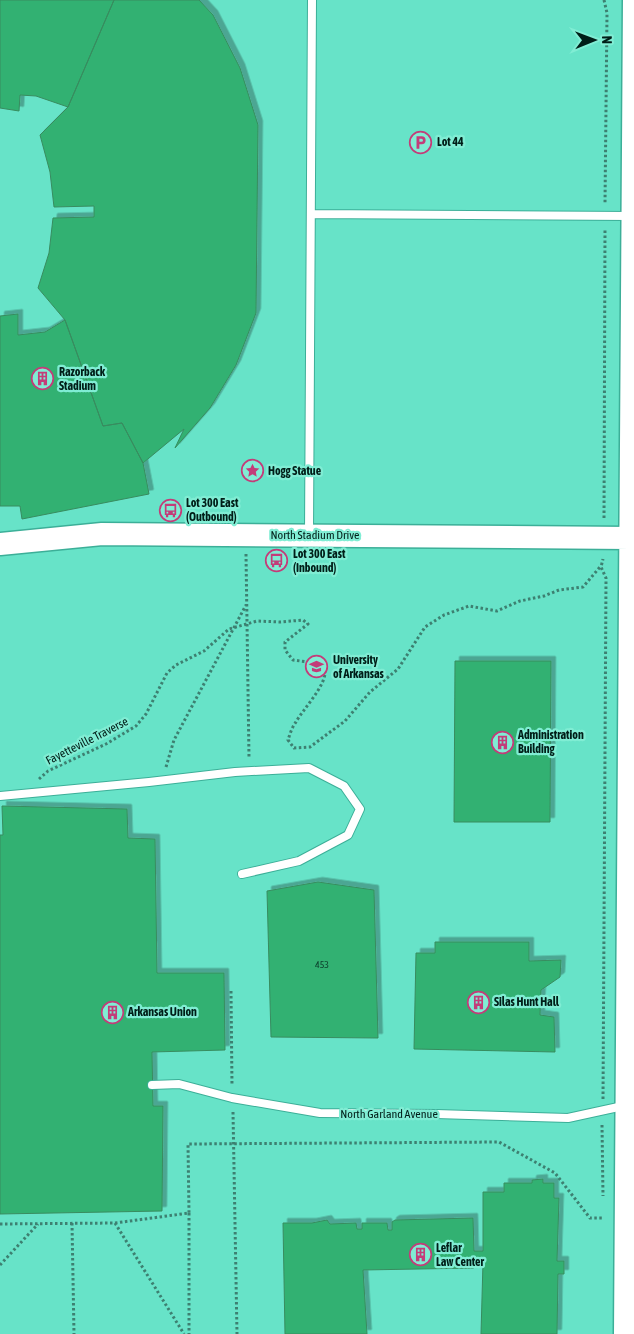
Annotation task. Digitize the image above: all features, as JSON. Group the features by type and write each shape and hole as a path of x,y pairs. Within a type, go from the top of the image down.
{"main road":[{"path":"621,0 633,32"},
{"path":"624,1334 632,1105 630,538 634,0"},
{"name":"North Stadium Drive","path":"0,544 102,534 630,538"}],"lane":[{"path":"308,535 312,0"},
{"path":"311,214 632,216"},
{"path":"0,796 249,771 309,768 344,786 360,810 348,835 299,861 242,874"},
{"name":"North Garland Avenue","path":"152,1085 179,1084 232,1098 320,1113 568,1118 632,1105"}],"path":[{"path":"246,556 249,771"},
{"name":"Fayetteville Traverse","path":"34,793 39,779 48,771 106,744 136,726 146,714 167,673 176,665 204,651 229,629 248,623 303,620 308,624 285,642 285,650 293,660 315,662 325,671 326,678 296,721 288,740 294,748 302,749 310,747 345,721 370,692 398,669 420,635 437,619 469,606 497,611 520,601 544,596 559,590 583,587 601,567"},
{"path":"162,781 174,740 236,627 247,602"},
{"path":"230,991 237,1334"},
{"path":"189,1334 188,1144 234,1142 499,1142 556,1173 590,1218 604,1218 603,1212"},
{"path":"602,1151 603,1202"},
{"path":"0,1224 116,1223 188,1213"},
{"path":"72,1223 74,1334"},
{"path":"116,1223 184,1334"},
{"path":"0,1265 38,1224"}],"shaded area":[{"name":"University of Arkansas","path":"0,0 634,0 634,1334 0,1334"}],"building":[{"path":"0,0 114,0 68,107 36,96 20,95 19,111 0,108"},
{"path":"114,0 199,0 213,15 240,68 258,125 256,313 236,365 210,408 175,448 184,429 143,463 122,423 103,426 65,320 38,288 49,253 53,218 94,217 94,206 54,207 50,172 40,135 68,107"},
{"name":"Razorback Stadium","path":"18,314 18,335 45,332 65,320 103,426 122,423 143,463 149,494 22,519 20,506 0,506 0,316"},
{"name":"Administration Building","path":"455,661 551,661 550,822 454,822"},
{"name":"Arkansas Union","path":"2,806 127,809 128,838 155,839 157,973 224,973 225,1050 152,1052 153,1106 163,1106 162,1211 0,1214 0,835 3,835"},
{"path":"318,882 374,890 378,1038 271,1037 267,891"},
{"name":"Silas Hunt Hall","path":"435,942 529,942 529,961 561,960 560,977 541,990 540,1015 554,1017 555,1052 414,1049 416,953 435,953"},
{"name":"Leflar Law Center","path":"543,1179 543,1183 554,1183 554,1198 559,1198 557,1261 564,1261 564,1274 558,1274 557,1334 481,1334 483,1262 473,1261 474,1268 363,1270 367,1334 285,1334 283,1223 312,1223 327,1220 330,1224 356,1223 357,1229 362,1229 362,1223 387,1223 388,1230 392,1230 392,1222 395,1220 473,1218 474,1251 483,1251 483,1192 504,1192 504,1183 532,1183 532,1180"}],"place":[{"name":"Lot 44","path":"421,142"},
{"name":"Razorback Stadium","path":"43,379"},
{"name":"Hogg Statue","path":"252,471"},
{"name":"Lot 300 East (Outbound)","path":"170,510"},
{"name":"Lot 300 East (Inbound)","path":"277,561"},
{"name":"University of Arkansas","path":"317,667"},
{"name":"Administration Building","path":"502,742"},
{"name":"Silas Hunt Hall","path":"478,1002"},
{"name":"Arkansas Union","path":"112,1012"},
{"name":"Leflar Law Center","path":"420,1255"}]}
